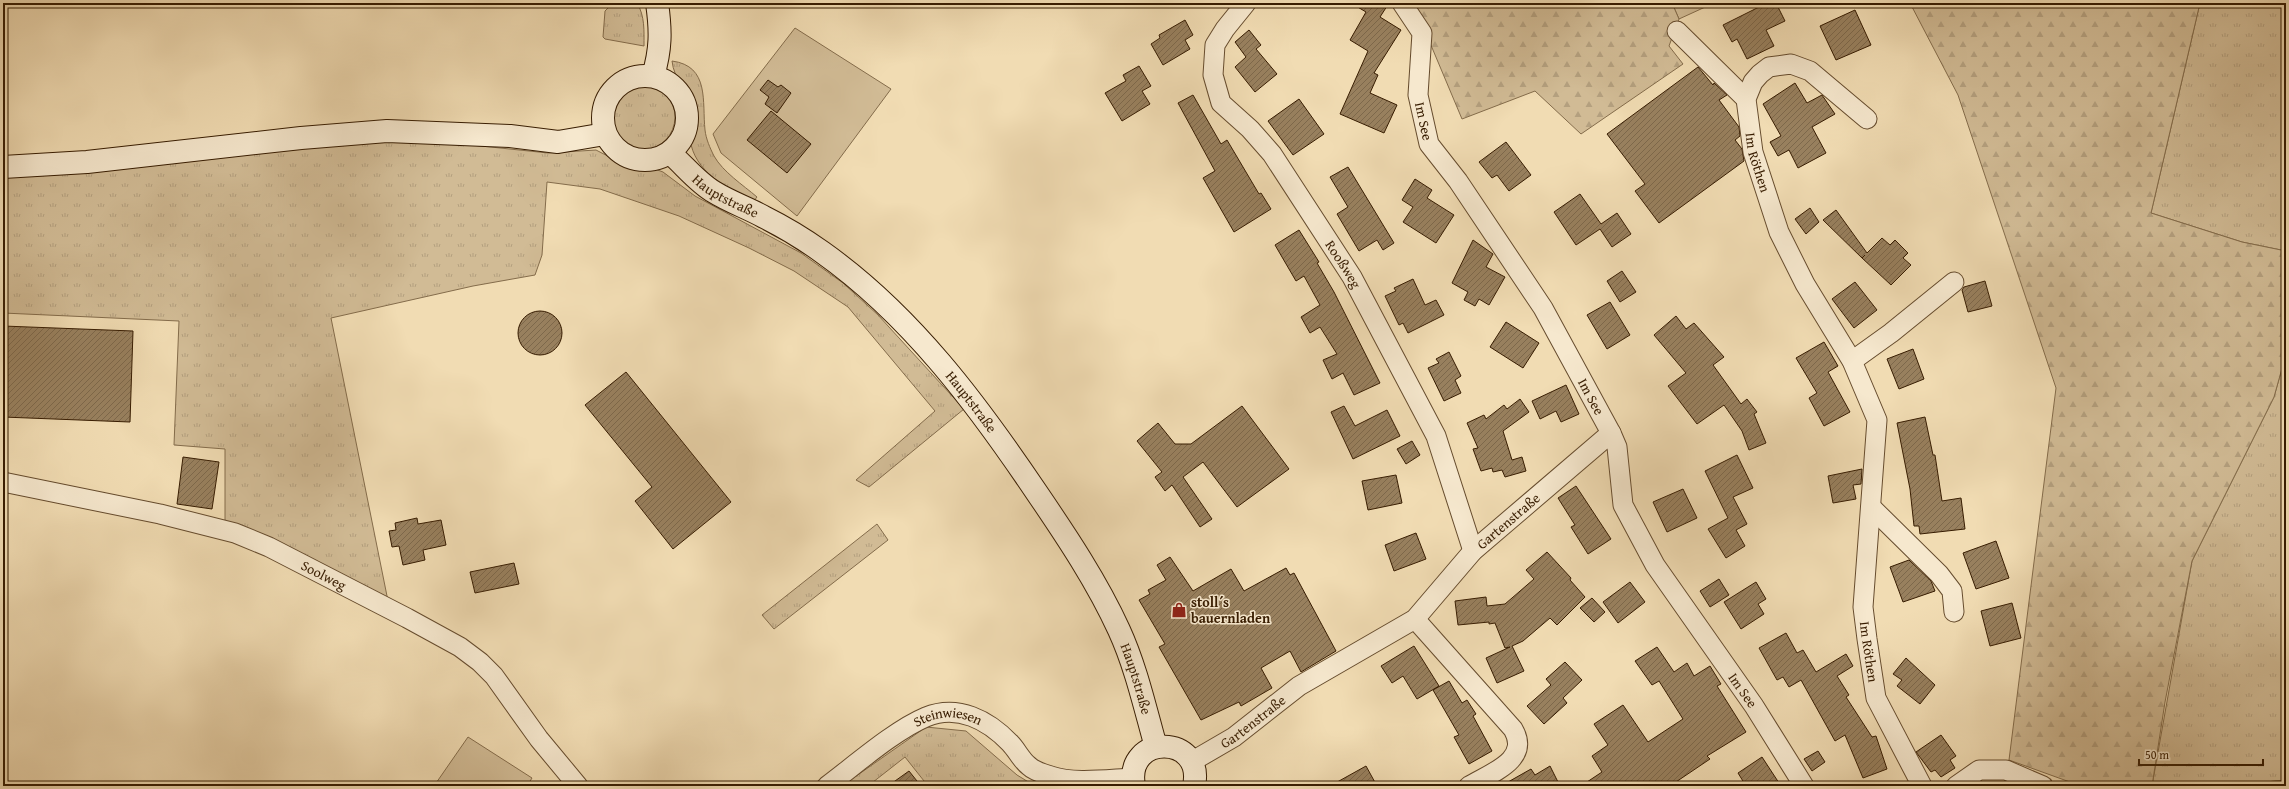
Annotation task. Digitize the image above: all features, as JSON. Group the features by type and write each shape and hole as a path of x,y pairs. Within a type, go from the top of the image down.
{"main road":[{"path":"653,76 660,53 660,25 657,3"},
{"path":"653,76 667,81 678,90 685,102 688,116 686,130 680,143 670,153 647,161 634,159 623,155 613,147 605,134 603,110 608,97 616,87 634,78 653,76"},
{"path":"3,167 87,162 301,138 387,131 487,135 558,142 605,134"},
{"name":"Hauptstraße","path":"670,153 713,192 767,218 822,252 865,286 893,312 955,378 1011,454 1062,529 1095,585 1119,630 1133,668 1156,747"},
{"path":"1133,782 1136,762 1141,755 1156,747 1166,746 1176,748 1191,762 1194,770 1194,786"}],"street":[{"name":"Rooßweg","path":"1246,3 1225,28 1214,45 1213,75 1221,103 1250,129 1272,154 1352,277 1436,436 1473,551"},
{"name":"Im See","path":"1402,3 1422,33 1418,96 1429,144 1458,182 1543,308 1611,433 1617,447 1622,499 1626,512 1655,565 1754,706 1804,786"},
{"path":"1677,31 1746,99 1753,82 1760,74 1769,67 1791,64 1810,71 1867,119"},
{"name":"Im Röthen","path":"1746,99 1753,152 1779,232 1805,284 1852,361 1877,420 1863,607 1876,698 1922,786"},
{"path":"1852,361 1891,333 1954,282"},
{"name":"Gartenstraße","path":"1191,762 1234,737 1300,686 1415,618 1473,551 1611,433"},
{"name":"Soolweg","path":"3,482 160,514 235,533 270,547 407,618 460,647 480,662 494,676 539,739 578,786"},
{"path":"1871,507 1939,574 1952,591 1954,612"},
{"path":"1415,618 1513,729 1519,738 1519,748 1511,761 1469,786"},
{"name":"Steinwiesen","path":"827,786 908,726 927,716 948,713 965,713 982,720 1011,744 1029,766 1052,777 1067,780 1133,782"},
{"path":"1956,786 1979,770 2006,770 2043,786"}],"green space":[{"path":"613,3 637,3 643,18 644,46 605,39 603,37 605,11"},
{"path":"1406,3 1672,3 1679,19 1669,46 1683,64 1581,134 1535,91 1462,119 1425,31"},
{"path":"1672,3 1714,3 1679,19"},
{"path":"1910,3 2200,3 2151,213 2242,242 2286,251 2286,354 2274,397 2192,561 2165,702 2152,786 2081,786 2009,760 2056,388 1958,95"},
{"path":"2200,3 2286,3 2286,251 2242,242 2151,213"},
{"path":"795,28 891,89 797,216 721,153 713,134"},
{"path":"672,61 684,64 693,70 698,78 702,87 707,140 711,150 718,162 734,178 757,197 753,202 713,178 698,161 693,151 690,139 692,114 691,105 687,94 675,74"},
{"path":"642,84 655,86 665,94 673,104 675,117 673,130 665,140 655,148 642,150 629,148 619,140 611,130 609,117 611,104 619,94 629,86"},
{"path":"414,139 548,153 596,150 629,167 655,169 663,172 695,196 801,253 843,283 878,315 964,409 869,487 856,480 935,411 848,307 794,271 749,248 679,216 600,189 547,182 542,255 535,275 473,286 331,318 388,601 225,522 225,449 174,445 179,321 3,313 3,178 347,143"},
{"path":"2286,354 2286,780 2225,786 2152,786 2192,561 2274,397"},
{"path":"877,524 888,540 774,629 762,615"},
{"path":"926,727 966,731 1017,775 1035,786 928,786 905,757 868,786 842,786"},
{"path":"468,737 532,778 527,786 434,786"},
{"path":"2286,780 2286,786 2225,786"}],"building":[{"path":"1351,3 1389,3 1380,17 1401,30 1374,73 1378,75 1370,93 1397,105 1384,133 1340,114 1368,51 1350,40 1366,12"},
{"path":"1767,3 1776,3 1785,21 1766,30 1774,46 1747,59 1737,39 1732,42 1723,25"},
{"path":"1855,10 1871,45 1836,60 1820,26"},
{"path":"1185,20 1193,35 1185,40 1190,49 1163,65 1151,44 1160,38 1159,35"},
{"path":"1249,30 1261,45 1256,49 1277,74 1255,92 1235,67 1246,57 1235,42"},
{"path":"1139,66 1151,86 1142,91 1150,104 1122,121 1105,93 1126,81 1123,75"},
{"path":"1698,67 1713,85 1714,83 1727,95 1719,100 1739,127 1740,136 1735,140 1742,149 1744,161 1659,223 1635,191 1645,184 1607,134"},
{"path":"768,80 778,87 781,85 791,93 777,113 765,104 769,97 760,90"},
{"path":"1795,83 1807,103 1822,95 1835,114 1812,127 1826,153 1798,168 1789,150 1778,156 1770,142 1781,136 1763,104"},
{"path":"1193,95 1221,144 1227,140 1259,194 1261,193 1271,209 1234,232 1203,178 1215,171 1178,103"},
{"path":"1299,99 1324,134 1293,155 1268,121"},
{"path":"771,111 811,144 787,173 747,140"},
{"path":"1506,142 1531,175 1509,191 1497,175 1492,178 1479,162"},
{"path":"1348,167 1394,243 1383,250 1377,240 1359,251 1337,214 1348,207 1330,177"},
{"path":"1415,179 1432,190 1427,198 1454,215 1436,243 1403,222 1413,207 1402,200"},
{"path":"1580,194 1601,224 1617,213 1631,234 1612,247 1600,229 1576,245 1554,212"},
{"path":"1810,208 1819,222 1806,234 1795,219"},
{"path":"1836,210 1867,253 1882,238 1890,245 1895,240 1908,253 1903,258 1911,265 1891,285 1823,220"},
{"path":"1299,230 1319,262 1317,263 1334,292 1380,383 1354,395 1343,373 1332,379 1323,360 1337,354 1320,327 1310,333 1301,317 1320,305 1304,276 1296,281 1275,245"},
{"path":"1473,240 1493,254 1486,267 1505,277 1489,305 1479,299 1475,306 1464,300 1468,292 1452,283"},
{"path":"1622,271 1636,292 1620,302 1607,281"},
{"path":"1413,279 1425,305 1436,300 1444,315 1408,333 1403,323 1399,325 1385,296 1396,291 1394,288"},
{"path":"1985,281 1992,306 1968,312 1962,290 1964,287"},
{"path":"1855,282 1877,310 1854,328 1832,299"},
{"path":"1610,302 1630,335 1607,349 1587,315"},
{"path":"536,311 544,311 549,312 556,317 561,324 561,342 556,349 549,354 536,355 528,352 521,345 518,337 518,329 521,321 528,314"},
{"path":"1676,316 1686,329 1694,323 1724,357 1713,365 1741,404 1747,399 1757,412 1754,414 1766,443 1749,450 1742,431 1724,405 1697,424 1668,386 1686,373 1654,335"},
{"path":"1506,322 1539,343 1523,368 1490,347"},
{"path":"3,326 133,331 130,422 3,417"},
{"path":"1824,342 1838,366 1828,372 1850,412 1824,426 1809,398 1817,393 1796,358"},
{"path":"1913,349 1924,379 1899,389 1887,359"},
{"path":"1449,352 1461,376 1455,380 1461,393 1444,401 1428,368 1439,363 1436,359"},
{"path":"626,372 731,502 673,549 635,501 652,487 585,405"},
{"path":"1566,385 1579,414 1561,422 1556,411 1540,419 1532,401"},
{"path":"1520,399 1529,412 1503,431 1512,460 1522,457 1526,471 1505,477 1502,470 1493,472 1492,468 1481,471 1473,449 1478,448 1467,423 1484,415 1486,419 1504,405 1507,409"},
{"path":"1242,406 1289,469 1237,507 1203,462 1183,477 1212,519 1200,527 1172,485 1165,491 1155,477 1162,472 1137,441 1158,423 1175,444 1191,444"},
{"path":"1344,406 1355,426 1387,410 1400,436 1353,459 1331,412"},
{"path":"1925,417 1933,455 1935,455 1942,501 1961,498 1965,529 1920,534 1919,526 1914,526 1910,489 1897,423"},
{"path":"1412,441 1420,455 1406,464 1397,449"},
{"path":"1737,455 1753,488 1733,497 1747,524 1736,530 1745,546 1726,558 1708,529 1728,518 1705,471"},
{"path":"183,457 219,462 212,509 177,504"},
{"path":"1862,469 1861,484 1853,485 1856,499 1833,503 1828,476"},
{"path":"1396,475 1402,503 1368,510 1362,481"},
{"path":"1576,486 1611,539 1588,554 1571,527 1575,525 1558,498"},
{"path":"1683,489 1697,518 1667,532 1653,502"},
{"path":"417,518 418,524 441,520 446,545 423,550 425,560 403,565 399,546 392,547 389,531 396,530 395,523"},
{"path":"1416,533 1426,559 1394,571 1385,545"},
{"path":"1996,541 2009,578 1976,589 1963,553"},
{"path":"1547,552 1571,578 1570,580 1585,597 1557,625 1550,618 1523,641 1512,646 1524,671 1497,683 1486,658 1510,647 1505,648 1495,623 1489,624 1489,622 1458,625 1455,601 1486,597 1487,606 1505,604 1534,579 1526,570"},
{"path":"1170,557 1193,591 1231,569 1244,591 1286,568 1290,575 1294,573 1336,651 1301,672 1290,651 1261,668 1272,688 1241,706 1239,702 1201,720 1159,647 1165,644 1139,600 1150,594 1148,590 1166,580 1157,565"},
{"path":"1909,560 1931,581 1935,591 1903,602 1890,567"},
{"path":"514,563 519,584 475,593 470,572"},
{"path":"1719,579 1729,595 1710,607 1700,591"},
{"path":"1630,582 1645,602 1618,623 1603,602"},
{"path":"1756,582 1766,599 1758,604 1764,614 1741,629 1724,602"},
{"path":"1592,598 1605,612 1594,622 1580,608"},
{"path":"2012,603 2021,638 1990,646 1981,611"},
{"path":"1786,633 1797,653 1803,650 1816,672 1846,654 1853,666 1837,676 1849,695 1846,697 1872,737 1876,736 1887,769 1863,778 1845,735 1835,741 1801,680 1789,687 1783,677 1777,680 1759,648"},
{"path":"1414,646 1439,686 1417,699 1403,676 1392,683 1381,666"},
{"path":"1657,647 1674,672 1687,663 1694,676 1710,666 1721,684 1717,686 1746,732 1707,756 1710,759 1670,786 1581,786 1602,772 1592,756 1608,745 1594,724 1623,705 1648,742 1683,719 1659,681 1652,685 1635,661"},
{"path":"1906,658 1935,685 1920,704 1897,686 1902,680 1893,674"},
{"path":"1565,662 1582,680 1563,698 1567,703 1544,724 1527,706 1551,685 1546,679"},
{"path":"1449,681 1462,703 1467,700 1476,714 1473,716 1492,751 1469,764 1454,737 1459,735 1433,690"},
{"path":"1941,735 1956,756 1950,760 1955,768 1941,777 1935,770 1931,772 1916,752"},
{"path":"1818,751 1825,762 1812,771 1804,759"},
{"path":"1762,757 1781,786 1746,786 1738,773"},
{"path":"1366,766 1377,786 1330,786"},
{"path":"1550,766 1560,786 1501,786 1531,769 1535,775"},
{"path":"909,771 921,786 888,786"}],"place":[{"name":"stoll´s bauernladen","path":"1179,610"}]}
